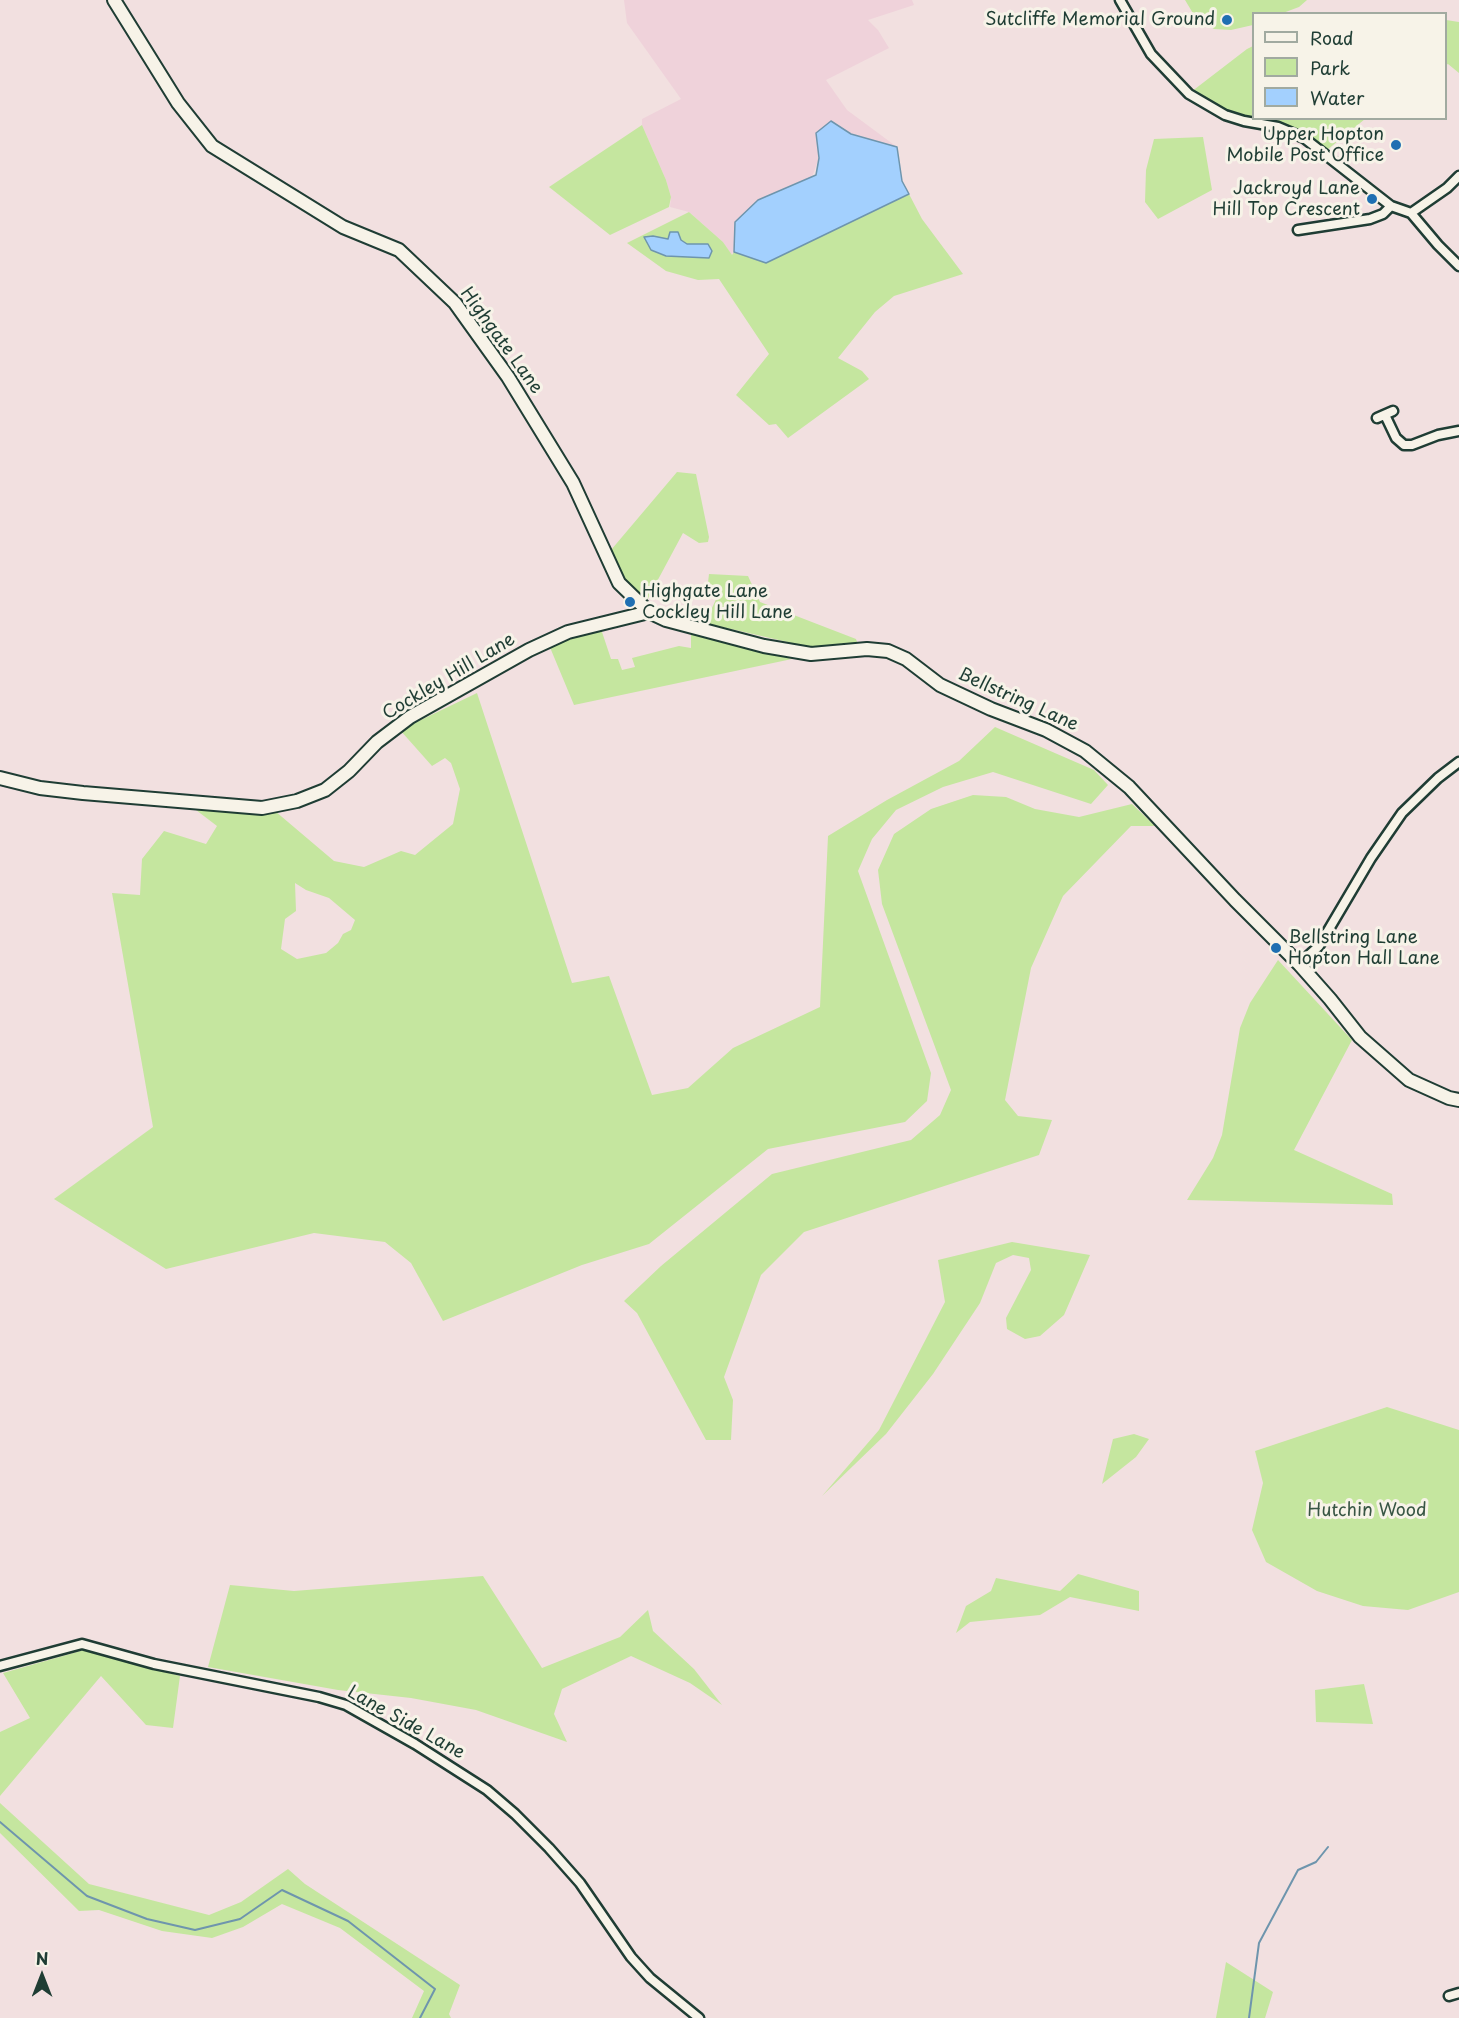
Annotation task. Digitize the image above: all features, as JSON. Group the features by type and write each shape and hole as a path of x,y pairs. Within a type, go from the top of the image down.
{"main road":[{"name":"Highgate Lane","path":"114,0 177,103 212,146 343,227 399,250 455,303 508,377 573,483 620,584 649,612"},
{"name":"Cockley Hill Lane","path":"0,778 40,788 83,793 262,808 297,801 325,790 349,771 377,742 410,717 529,650 568,632 649,612"},
{"name":"Bellstring Lane","path":"649,612 666,621 764,646 811,654 867,650 888,651 906,659 940,685 1046,730 1085,751 1129,788 1299,964 1360,1038 1409,1080 1449,1098 1459,1100"}],"street":[{"path":"1120,0 1150,54 1190,94 1225,115 1278,127 1304,138 1391,206 1411,213 1437,245 1459,266"},
{"path":"1411,213 1447,188 1459,176"},
{"path":"1298,230 1370,219 1383,214 1391,206"},
{"path":"1385,415 1395,438 1404,445 1412,445 1437,435 1459,431"},
{"path":"1299,964 1320,946 1371,858 1402,813 1438,778 1459,762"},
{"name":"Lane Side Lane","path":"0,1666 82,1644 154,1664 319,1697 345,1706 416,1744 487,1790 515,1814 580,1883 631,1957 650,1978 699,2018"},
{"path":"1449,1996 1459,1993"}],"shaded area":[{"path":"624,0 912,0 914,5 868,20 878,30 889,48 826,80 847,110 897,147 851,134 816,133 819,158 812,177 758,200 735,240 732,256 723,242 689,212 670,207 671,197 666,180 642,125 642,119 681,99 627,23"}],"green space":[{"name":"Sutcliffe Memorial Ground","path":"1185,0 1307,0 1299,7 1286,12 1252,12 1252,25 1231,30 1214,29 1194,15"},
{"path":"1447,20 1459,22 1459,73 1448,64"},
{"path":"1252,46 1252,120 1227,113 1191,92"},
{"path":"1253,120 1364,120 1327,150 1292,128"},
{"path":"642,125 666,180 671,197 669,207 610,235 549,187"},
{"path":"1203,137 1212,190 1158,219 1145,202 1146,170 1154,139"},
{"path":"909,194 922,219 963,274 894,296 875,312 838,358 862,371 869,379 788,438 776,424 769,425 736,395 769,354 719,279 698,280 666,271 627,243 689,212 723,242 732,255 734,252 766,263"},
{"path":"677,472 696,474 709,537 708,542 699,543 683,533 646,602 625,580 611,550"},
{"path":"709,574 748,576 760,602 856,639 858,645 809,647 705,623 718,595 707,591"},
{"path":"601,629 611,659 618,659 622,670 635,667 632,658 679,646 691,648 691,631 792,659 574,705 549,645"},
{"path":"477,693 572,983 609,976 652,1095 688,1088 733,1048 820,1007 828,836 887,800 959,761 995,727 1094,770 1108,785 1091,804 993,772 943,787 896,810 872,839 858,871 931,1073 927,1101 905,1122 768,1149 649,1244 582,1265 443,1321 411,1263 385,1242 314,1233 166,1269 54,1199 153,1127 112,893 140,895 142,859 164,831 206,844 217,826 196,810 275,811 334,861 364,867 401,851 415,855 453,824 460,789 451,763 445,758 432,766 400,730","holes":["295,883 306,890 329,898 355,920 351,930 343,934 338,943 326,953 297,959 281,949 285,919 296,911"]},
{"path":"973,795 1006,797 1035,809 1079,817 1132,804 1155,826 1131,826 1063,896 1031,968 1005,1100 1018,1116 1052,1120 1039,1155 804,1232 761,1275 724,1377 733,1400 731,1440 706,1440 637,1313 624,1301 661,1266 772,1174 911,1140 940,1115 951,1090 882,904 878,870 894,834 931,809"},
{"path":"1278,960 1352,1040 1294,1150 1392,1194 1393,1205 1187,1200 1213,1158 1222,1135 1240,1028 1250,1003"},
{"path":"1012,1242 1090,1255 1064,1315 1040,1336 1025,1339 1007,1329 1006,1318 1031,1270 1029,1258 1013,1255 996,1263 980,1303 933,1374 886,1434 822,1496 879,1430 945,1302 938,1260"},
{"name":"Hutchin Wood","path":"1387,1407 1459,1430 1459,1592 1408,1610 1363,1606 1317,1591 1266,1562 1252,1530 1263,1483 1255,1451"},
{"path":"1134,1434 1149,1439 1136,1457 1102,1484 1113,1439"},
{"path":"1078,1574 1139,1591 1139,1611 1070,1597 1040,1615 970,1622 956,1633 966,1606 991,1591 996,1578 1060,1591"},
{"path":"483,1576 542,1668 620,1637 648,1610 653,1631 694,1669 722,1705 690,1683 631,1656 562,1689 554,1714 567,1742 476,1710 411,1698 338,1690 208,1667 230,1585 294,1591"},
{"path":"84,1650 180,1676 173,1728 146,1725 101,1676 0,1796 0,1732 30,1718 3,1673"},
{"path":"1364,1684 1373,1724 1316,1722 1315,1690"},
{"path":"0,1803 89,1884 209,1915 241,1902 288,1869 305,1884 460,1985 449,2014 451,2018 412,2018 424,1991 340,1928 282,1904 243,1927 212,1938 162,1931 99,1910 79,1911 0,1833"},
{"path":"1226,1962 1273,1992 1265,2018 1216,2018"}],"water":[{"path":"831,121 851,134 897,147 902,181 909,194 766,263 734,252 735,222 758,200 816,175 819,158 816,133"},
{"path":"670,232 678,232 681,240 687,244 708,244 712,251 709,258 666,256 651,250 644,237 668,239"}],"waterway":[{"path":"0,1822 87,1896 147,1919 195,1930 240,1919 282,1890 348,1921 435,1989 420,2018"},
{"path":"1249,2018 1259,1943 1298,1870 1316,1862 1328,1847"}],"place":[{"name":"Sutcliffe Memorial Ground","path":"1227,20"},
{"name":"Upper Hopton Mobile Post Office","path":"1396,145"},
{"name":"Jackroyd Lane Hill Top Crescent","path":"1372,199"},
{"name":"Highgate Lane Cockley Hill Lane","path":"630,602"},
{"name":"Bellstring Lane Hopton Hall Lane","path":"1276,948"}]}
